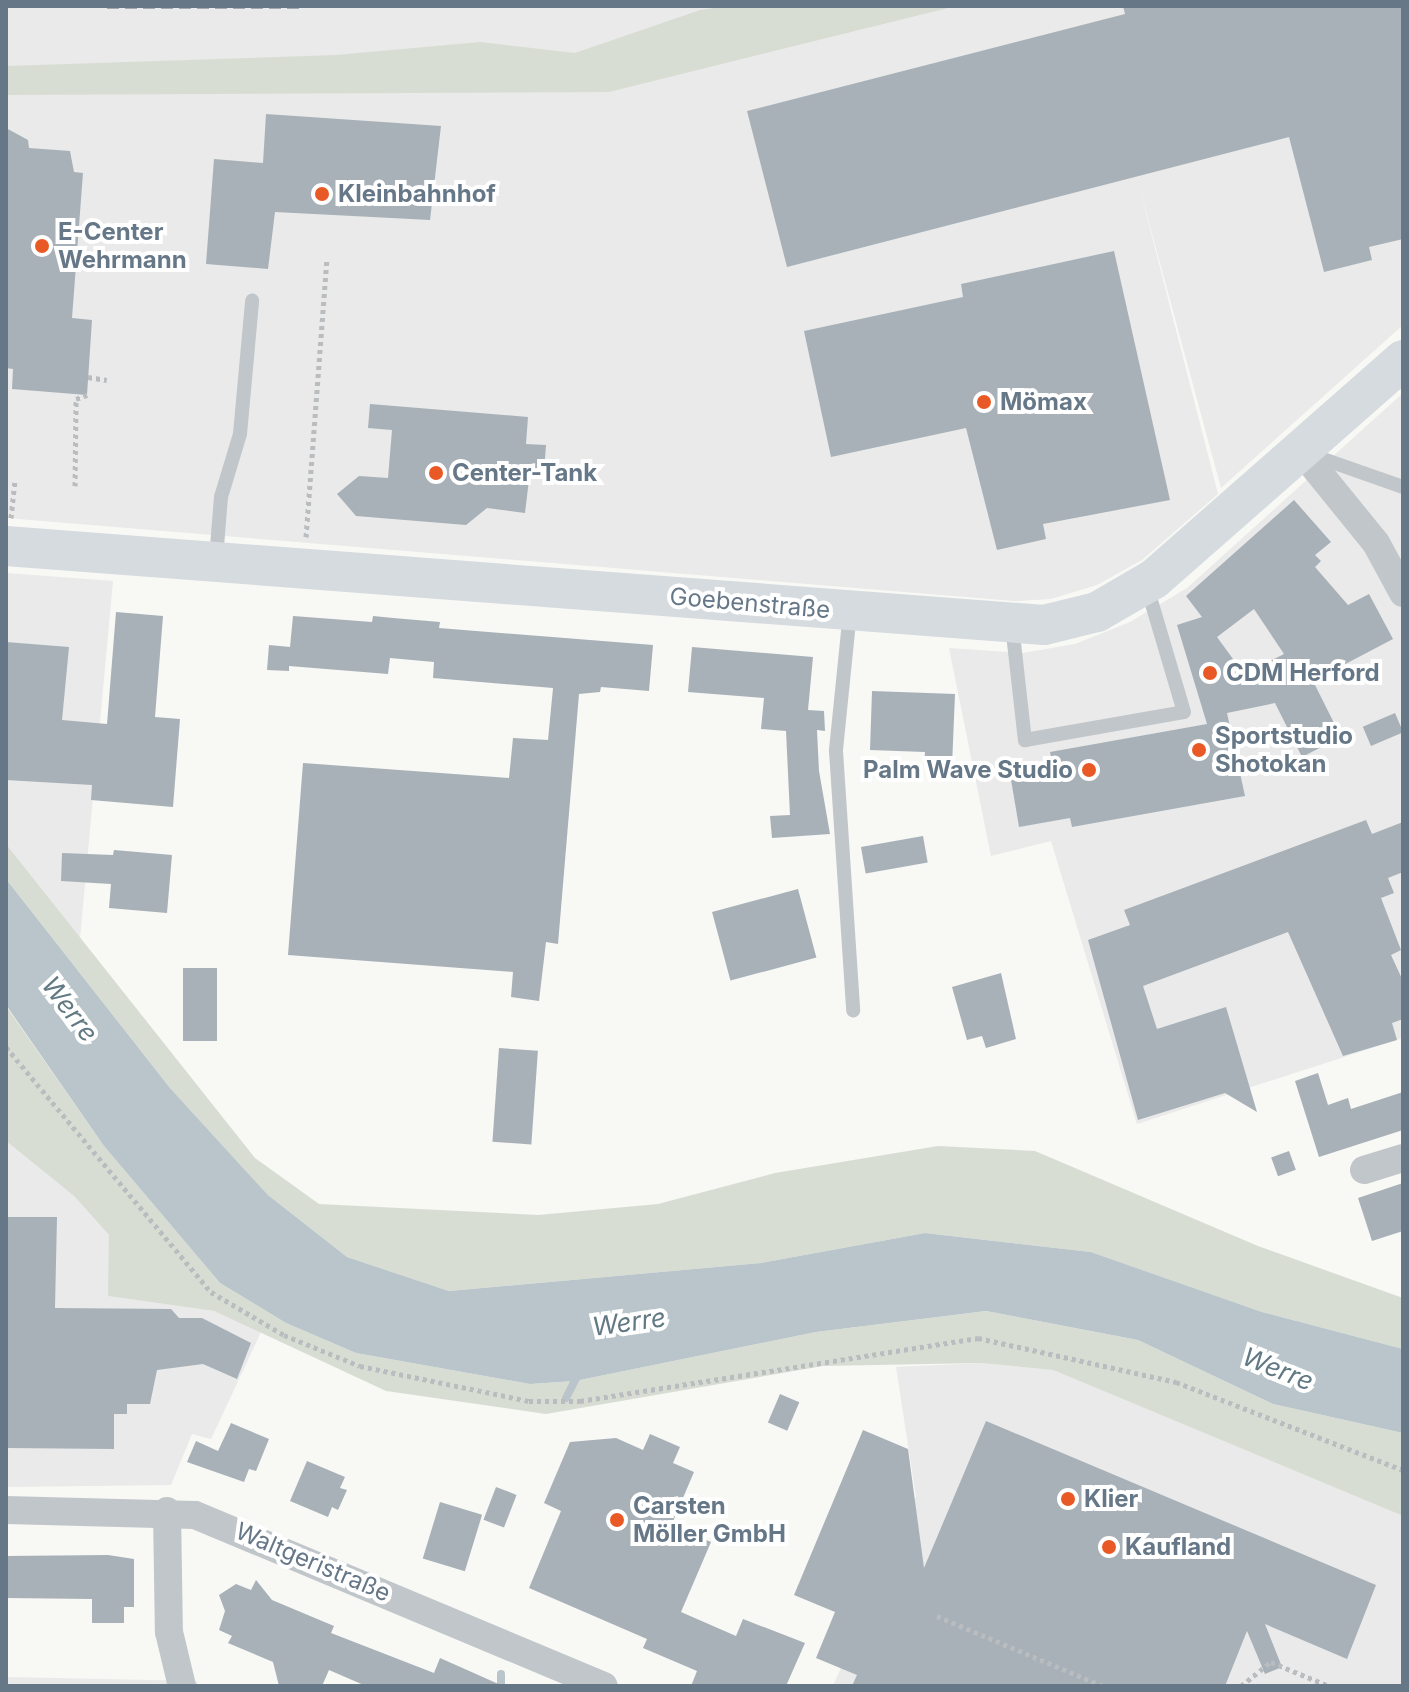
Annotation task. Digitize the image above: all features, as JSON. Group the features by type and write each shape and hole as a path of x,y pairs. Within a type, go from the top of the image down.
{"street":[{"name":"Goebenstraße","path":"9,530 215,563 1044,625 1097,612 1146,584 1302,452 1403,360"},
{"path":"1302,452 1376,543 1403,593"},
{"path":"1364,1170 1403,1158"},
{"name":"Waltgeristraße","path":"6,1510 167,1511 243,1530 604,1686"},
{"path":"167,1511 169,1632 182,1686"}],"lane":[{"path":"215,563 221,497 240,434 252,301"},
{"path":"1302,452 1403,487"},
{"path":"1012,625 1025,740 1184,712 1146,584"},
{"path":"850,612 836,751 853,1010"}],"path":[{"path":"304,570 327,259"},
{"path":"88,377 107,380"},
{"path":"75,486 76,399 87,395"},
{"path":"9,530 15,482"},
{"path":"6,1047 211,1292 284,1335 360,1366 529,1401 580,1401 978,1338 1176,1382 1403,1470"},
{"path":"937,1616 1103,1686"},
{"path":"1241,1686 1271,1662 1329,1686"}],"shaded area":[{"path":"6,6 1403,6 1403,325 1221,488 1138,182 1218,494 1142,560 1097,585 1051,599 1014,601 6,518"},
{"path":"729,6 956,6 609,92 6,95 6,66 336,55 480,42 575,53 700,10"},
{"path":"1403,393 1403,1038 1137,1124 1051,841 991,856 949,648 1023,653 1075,644 1130,622 1187,588"},
{"path":"6,573 113,581 80,938 6,844"},
{"path":"6,844 255,1158 319,1204 538,1215 658,1204 775,1173 938,1146 1035,1151 1258,1246 1403,1298 1403,1349 1262,1312 1091,1252 925,1233 761,1263 449,1291 347,1257 268,1195 170,1088 6,879"},
{"path":"6,1006 104,1146 220,1283 286,1323 356,1353 530,1384 575,1381 816,1332 986,1311 1138,1340 1273,1404 1403,1433 1403,1516 1053,1370 981,1363 823,1366 546,1414 386,1391 214,1311 108,1296 109,1235 74,1196 6,1141"},
{"path":"6,1141 74,1196 109,1235 109,1296 214,1311 261,1332 211,1439 192,1434 171,1485 6,1487"},
{"path":"981,1363 1053,1370 1403,1516 1403,1686 833,1686 916,1497 896,1367"},
{"path":"6,1677 197,1681 198,1686 6,1686"}],"water":[{"name":"Werre","path":"6,879 170,1088 268,1195 347,1257 449,1291 761,1263 925,1233 1091,1252 1262,1312 1403,1349 1403,1433 1273,1404 1138,1340 986,1311 816,1332 575,1381 530,1384 356,1353 286,1323 220,1283 104,1146 6,1005"}],"building":[{"path":"1123,6 1403,6 1403,239 1369,247 1372,260 1324,272 1289,137 787,267 747,111 1125,14"},
{"path":"266,114 441,126 430,220 275,212 268,269 206,264 214,159 263,163"},
{"name":"E-Center Wehrmann","path":"6,128 28,140 29,148 70,151 74,172 83,173 72,318 92,320 87,395 12,389 13,369 6,368"},
{"name":"Mömax","path":"1114,251 1170,500 1043,524 1046,539 997,550 966,428 831,457 804,331 963,297 961,284"},
{"path":"370,404 528,417 526,444 546,445 544,472 530,471 525,513 487,508 466,525 356,516 337,494 359,476 388,478 392,430 368,428"},
{"path":"1294,500 1331,542 1315,555 1321,561 1315,567 1348,605 1369,594 1393,639 1313,681 1341,737 1302,757 1275,703 1227,713 1245,796 1072,827 1070,818 1019,827 1010,774 1053,766 1050,752 1207,724 1177,625 1202,617 1186,596","holes":["1254,609 1284,654 1244,674 1217,637"]},
{"path":"116,612 163,616 155,717 180,719 173,807 91,800 92,785 6,780 6,642 69,647 62,720 107,724"},
{"path":"293,616 372,622 373,616 440,622 439,628 653,645 649,691 601,687 600,692 579,694 558,944 546,942 539,1001 511,997 513,972 288,955 303,763 509,778 513,738 548,740 553,688 433,678 434,662 390,658 388,674 289,666 289,671 267,670 269,645 290,647"},
{"path":"692,647 813,657 808,710 824,711 825,731 817,730 819,771 830,834 772,838 770,816 790,815 786,731 761,729 764,698 688,692"},
{"path":"872,691 955,694 952,766 924,765 925,752 870,750"},
{"path":"1395,713 1403,732 1371,746 1363,727"},
{"path":"1366,820 1372,834 1403,822 1403,872 1388,878 1394,893 1381,898 1401,950 1391,955 1403,981 1403,1019 1392,1023 1397,1040 1343,1056 1288,932 1143,986 1157,1029 1226,1007 1257,1112 1225,1093 1138,1120 1088,940 1130,925 1124,910"},
{"path":"923,836 928,863 866,874 861,847"},
{"path":"114,850 172,855 167,913 109,908 111,884 61,881 62,853 113,855"},
{"path":"798,889 816,958 730,981 712,912"},
{"path":"183,968 217,968 217,1041 183,1041"},
{"path":"1001,973 1016,1039 986,1048 982,1036 967,1040 952,987"},
{"path":"499,1048 538,1051 531,1144 492,1142"},
{"path":"1318,1073 1328,1105 1348,1098 1351,1109 1403,1092 1403,1130 1319,1157 1295,1081"},
{"path":"1289,1151 1296,1170 1278,1176 1271,1157"},
{"path":"1403,1183 1403,1231 1372,1241 1358,1198"},
{"path":"6,1217 57,1217 55,1308 171,1309 179,1318 202,1318 251,1343 237,1379 203,1364 157,1370 150,1404 127,1404 127,1414 114,1414 114,1449 8,1448"},
{"path":"780,1394 799,1402 787,1431 768,1423"},
{"name":"Kaufland","path":"986,1421 1376,1585 1347,1659 1265,1624 1282,1667 1265,1674 1247,1631 1225,1686 852,1686 857,1675 816,1658 835,1612 794,1595 863,1430 908,1449 924,1568"},
{"path":"231,1423 269,1439 256,1471 249,1469 244,1482 187,1462 196,1441 218,1451"},
{"path":"650,1434 680,1447 673,1463 694,1472 671,1526 711,1542 681,1612 736,1636 743,1619 805,1643 786,1686 691,1686 697,1671 643,1648 647,1639 529,1588 561,1511 544,1503 570,1442 616,1438 643,1450"},
{"path":"307,1461 345,1477 340,1488 347,1490 338,1510 332,1507 328,1517 290,1501"},
{"path":"496,1487 517,1495 504,1528 483,1520"},
{"path":"440,1502 482,1515 465,1571 423,1558"},
{"path":"108,1555 134,1559 134,1607 124,1607 124,1623 92,1623 92,1599 6,1598 6,1556"},
{"path":"256,1580 272,1600 334,1626 331,1633 434,1673 440,1658 503,1686 366,1686 329,1670 322,1686 279,1686 273,1662 228,1643 232,1636 219,1630 225,1611 219,1595 236,1584 251,1590"}],"waterway":[{"path":"566,1398 578,1374"},
{"path":"501,1674 501,1686"}],"railway":[{"path":"107,6 305,6"}],"place":[{"name":"Kleinbahnhof","path":"322,194"},
{"name":"E-Center Wehrmann","path":"42,246"},
{"name":"Mömax","path":"984,402"},
{"name":"Center-Tank","path":"436,473"},
{"name":"CDM Herford","path":"1210,673"},
{"name":"Sportstudio Shotokan","path":"1199,750"},
{"name":"Palm Wave Studio","path":"1089,770"},
{"name":"Klier","path":"1068,1499"},
{"name":"Carsten Möller GmbH","path":"617,1520"},
{"name":"Kaufland","path":"1109,1547"}]}
